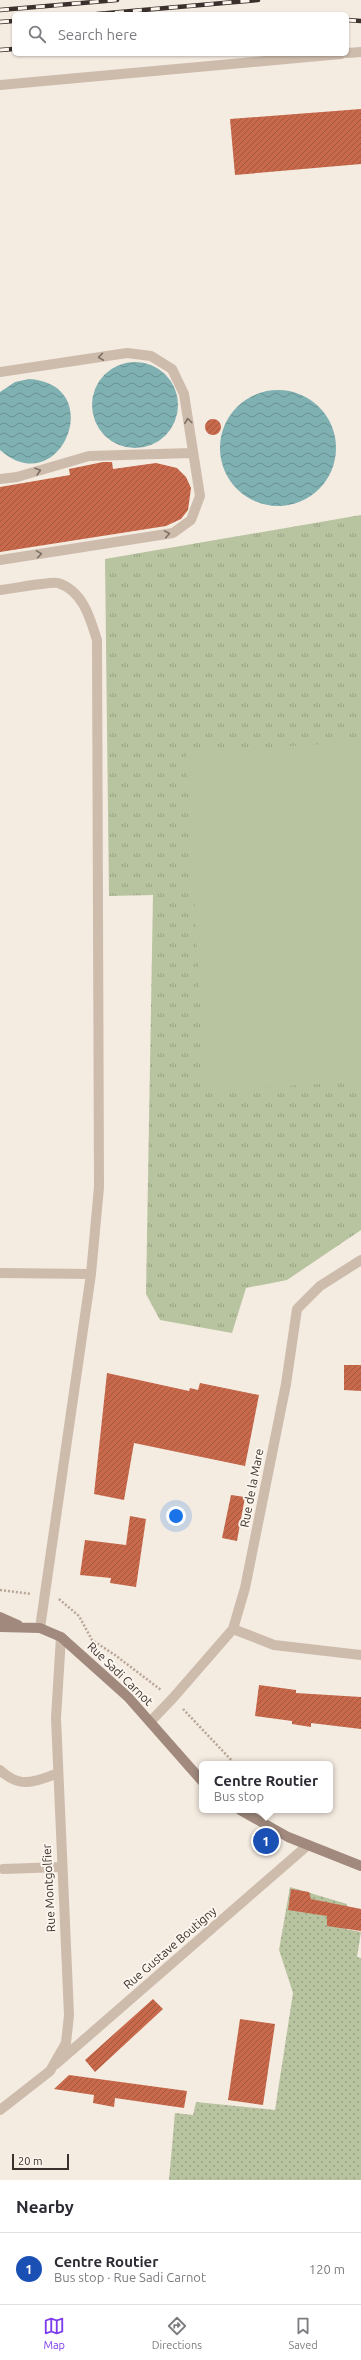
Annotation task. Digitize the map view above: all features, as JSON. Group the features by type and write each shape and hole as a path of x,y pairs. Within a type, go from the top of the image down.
{"street":[{"path":"349,54 361,52"},
{"path":"0,85 319,56"},
{"path":"0,372 127,353 151,356 172,369 184,394 192,453 200,496 191,520 173,533 0,560"},
{"path":"0,479 17,477 89,456 192,453"},
{"path":"0,590 57,582 76,593 88,613 97,640 99,1187 91,1274 42,1595 40,1628"},
{"name":"Rue de la Mare","path":"150,1722 233,1630 245,1588 286,1384 297,1309 320,1286 361,1260"},
{"path":"0,1273 91,1274"},
{"name":"Rue Sadi Carnot","path":"0,1617 22,1627"},
{"name":"Rue Sadi Carnot","path":"0,1627 40,1628 61,1637 128,1697 199,1778"},
{"path":"233,1630 274,1645 361,1655"},
{"name":"Rue Montgolfier","path":"0,2110 50,2071 66,2043 69,2015 61,1867 56,1718 61,1637"},
{"path":"0,1770 10,1780 33,1783 58,1773"},
{"path":"245,1813 288,1837 361,1866"},
{"name":"Rue Gustave Boutigny","path":"50,2071 308,1845"},
{"path":"3,1869 61,1867"}],"path":[{"path":"0,1590 56,1596 79,1616 92,1640 173,1698 232,1761"}],"green space":[{"path":"361,515 361,1230 287,1280 246,1288 232,1333 160,1320 146,1294 153,895 109,896 105,559"},
{"path":"361,742 361,1082 205,1090 186,752"},
{"path":"290,1887 347,1904 345,1929 361,1932 357,1957 361,1958 361,2180 169,2180 175,2113 193,2115 196,2102 275,2110 293,1993 279,1950"}],"water":[{"path":"135,362 151,366 165,375 174,389 178,405 174,421 165,435 151,444 135,448 119,444 105,435 96,421 92,405 96,389 105,375 119,366"},
{"path":"29,379 53,386 67,400 71,418 67,436 57,452 41,462 22,462 0,450 0,392 15,382"},
{"path":"278,390 300,395 319,407 331,426 336,448 331,470 319,489 300,501 278,506 256,501 237,489 225,470 220,448 225,426 237,407 256,395"}],"building":[{"path":"361,109 361,164 235,175 230,119"},
{"path":"210,419 216,419 221,424 219,433 216,435 210,435 205,430 205,424"},
{"path":"103,462 112,462 113,469 156,463 177,468 186,477 191,488 188,510 181,519 166,526 0,552 0,487 70,475 69,469"},
{"path":"344,1365 361,1365 361,1391 344,1390"},
{"path":"107,1373 189,1391 190,1388 198,1390 200,1383 259,1395 245,1466 134,1443 124,1500 94,1494"},
{"path":"231,1495 245,1497 237,1541 222,1538"},
{"path":"130,1516 146,1519 136,1587 110,1583 111,1578 80,1575 85,1540 126,1545"},
{"path":"259,1685 296,1690 296,1693 361,1697 361,1729 311,1723 311,1727 292,1724 292,1721 255,1716"},
{"path":"291,1889 309,1892 311,1899 361,1909 361,1931 327,1926 327,1916 288,1910"},
{"path":"153,1999 163,2009 95,2072 85,2060"},
{"path":"240,2019 275,2024 263,2105 228,2100"},
{"path":"69,2075 187,2091 184,2108 115,2098 114,2107 93,2103 94,2095 54,2089"}],"railway":[{"path":"0,10 117,0"},
{"path":"120,12 258,0"},
{"path":"349,20 361,21"},
{"path":"0,22 12,21"},
{"path":"0,50 12,49"}],"place":[{"name":"Centre Routier","path":"266,1841"}]}
